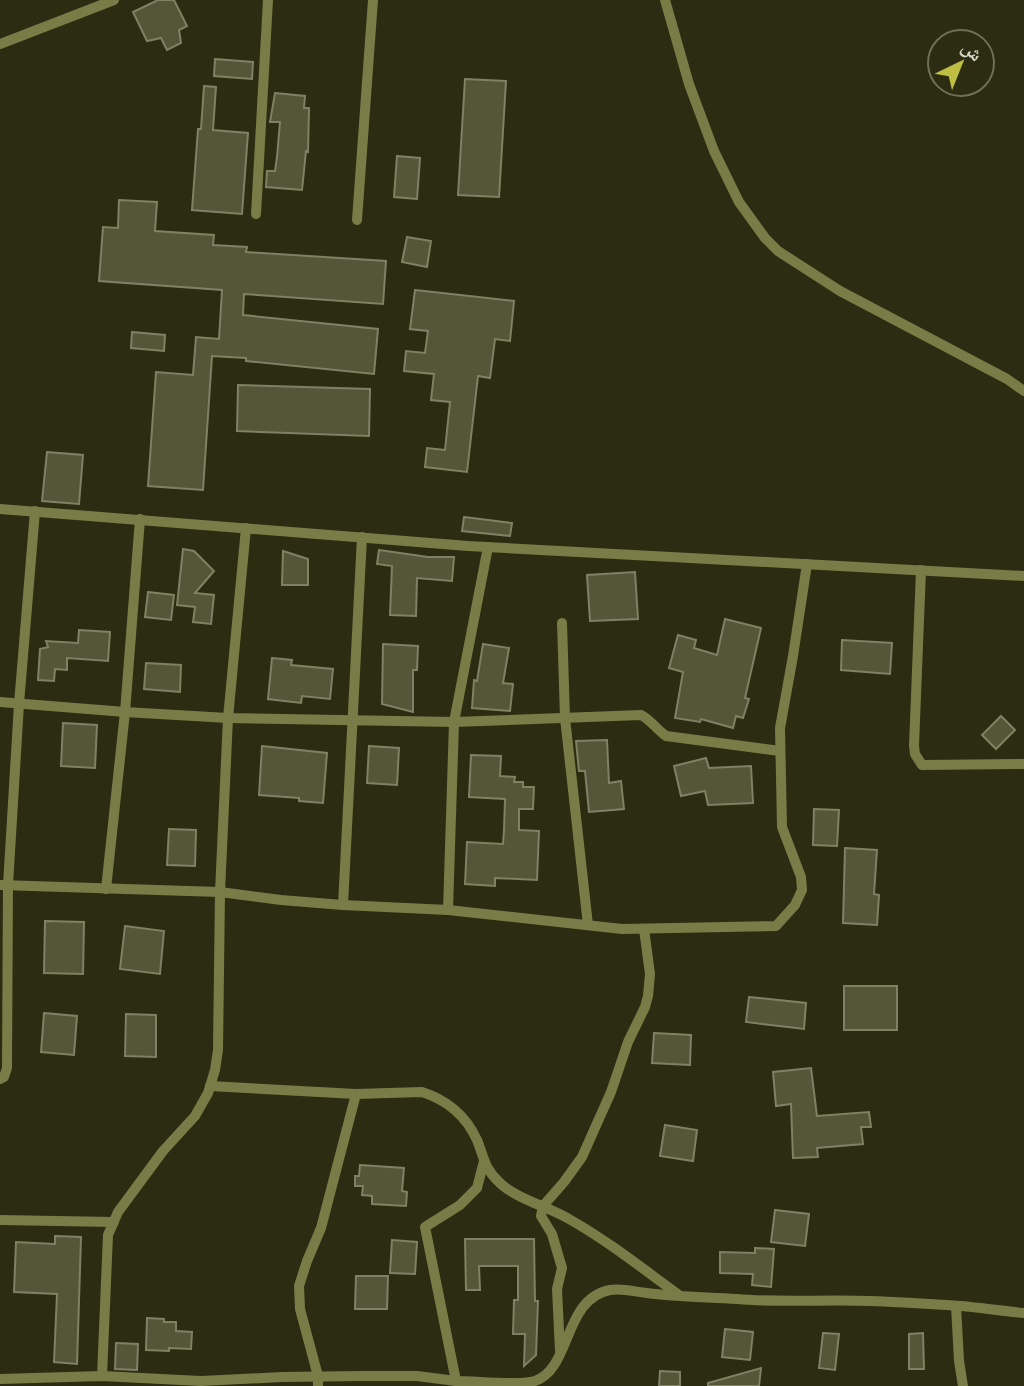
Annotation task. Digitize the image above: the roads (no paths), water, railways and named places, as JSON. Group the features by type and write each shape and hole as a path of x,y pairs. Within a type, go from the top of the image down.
{"street":[{"path":"0,44 114,0"},
{"path":"256,214 268,0"},
{"path":"357,220 373,0"},
{"path":"665,0 689,84 714,151 739,202 765,237 778,251 840,291 999,375 1024,391"},
{"path":"0,509 488,547 1024,576"},
{"path":"0,1079 4,1077 7,1068 4,885 35,511"},
{"path":"106,889 125,712 140,519"},
{"path":"102,1376 108,1235 118,1212 163,1151 195,1116 208,1093 215,1070 218,1050 220,892 228,718 246,528"},
{"path":"343,905 362,537"},
{"path":"448,909 454,722 488,547"},
{"path":"4,885 220,892 343,905 448,909 622,929 776,926 795,905 802,890 801,877 782,827 780,728 807,564"},
{"path":"921,570 915,754 922,765 1024,764"},
{"path":"562,623 565,718 588,925"},
{"path":"0,702 228,718 454,722 641,715 666,736 780,751"},
{"path":"561,1354 557,1289 562,1268 552,1234 541,1216 543,1206 582,1157 611,1092 628,1042 645,1007 650,974 644,929"},
{"path":"210,1086 356,1094 422,1092 442,1100 459,1112 476,1138 484,1161 500,1184 596,1235 679,1295"},
{"path":"318,1381 300,1309 299,1286 321,1228 356,1094"},
{"path":"456,1381 425,1227 460,1205 477,1188 484,1161"},
{"path":"0,1220 114,1222"},
{"path":"0,1379 79,1381 102,1376 201,1381 318,1381 416,1376 524,1384 539,1380 550,1370 561,1354 581,1308 608,1291 623,1289 649,1294 761,1301 832,1300 956,1306 1024,1313"},
{"path":"956,1306 963,1386"},
{"path":"416,1376 426,1386"}]}
